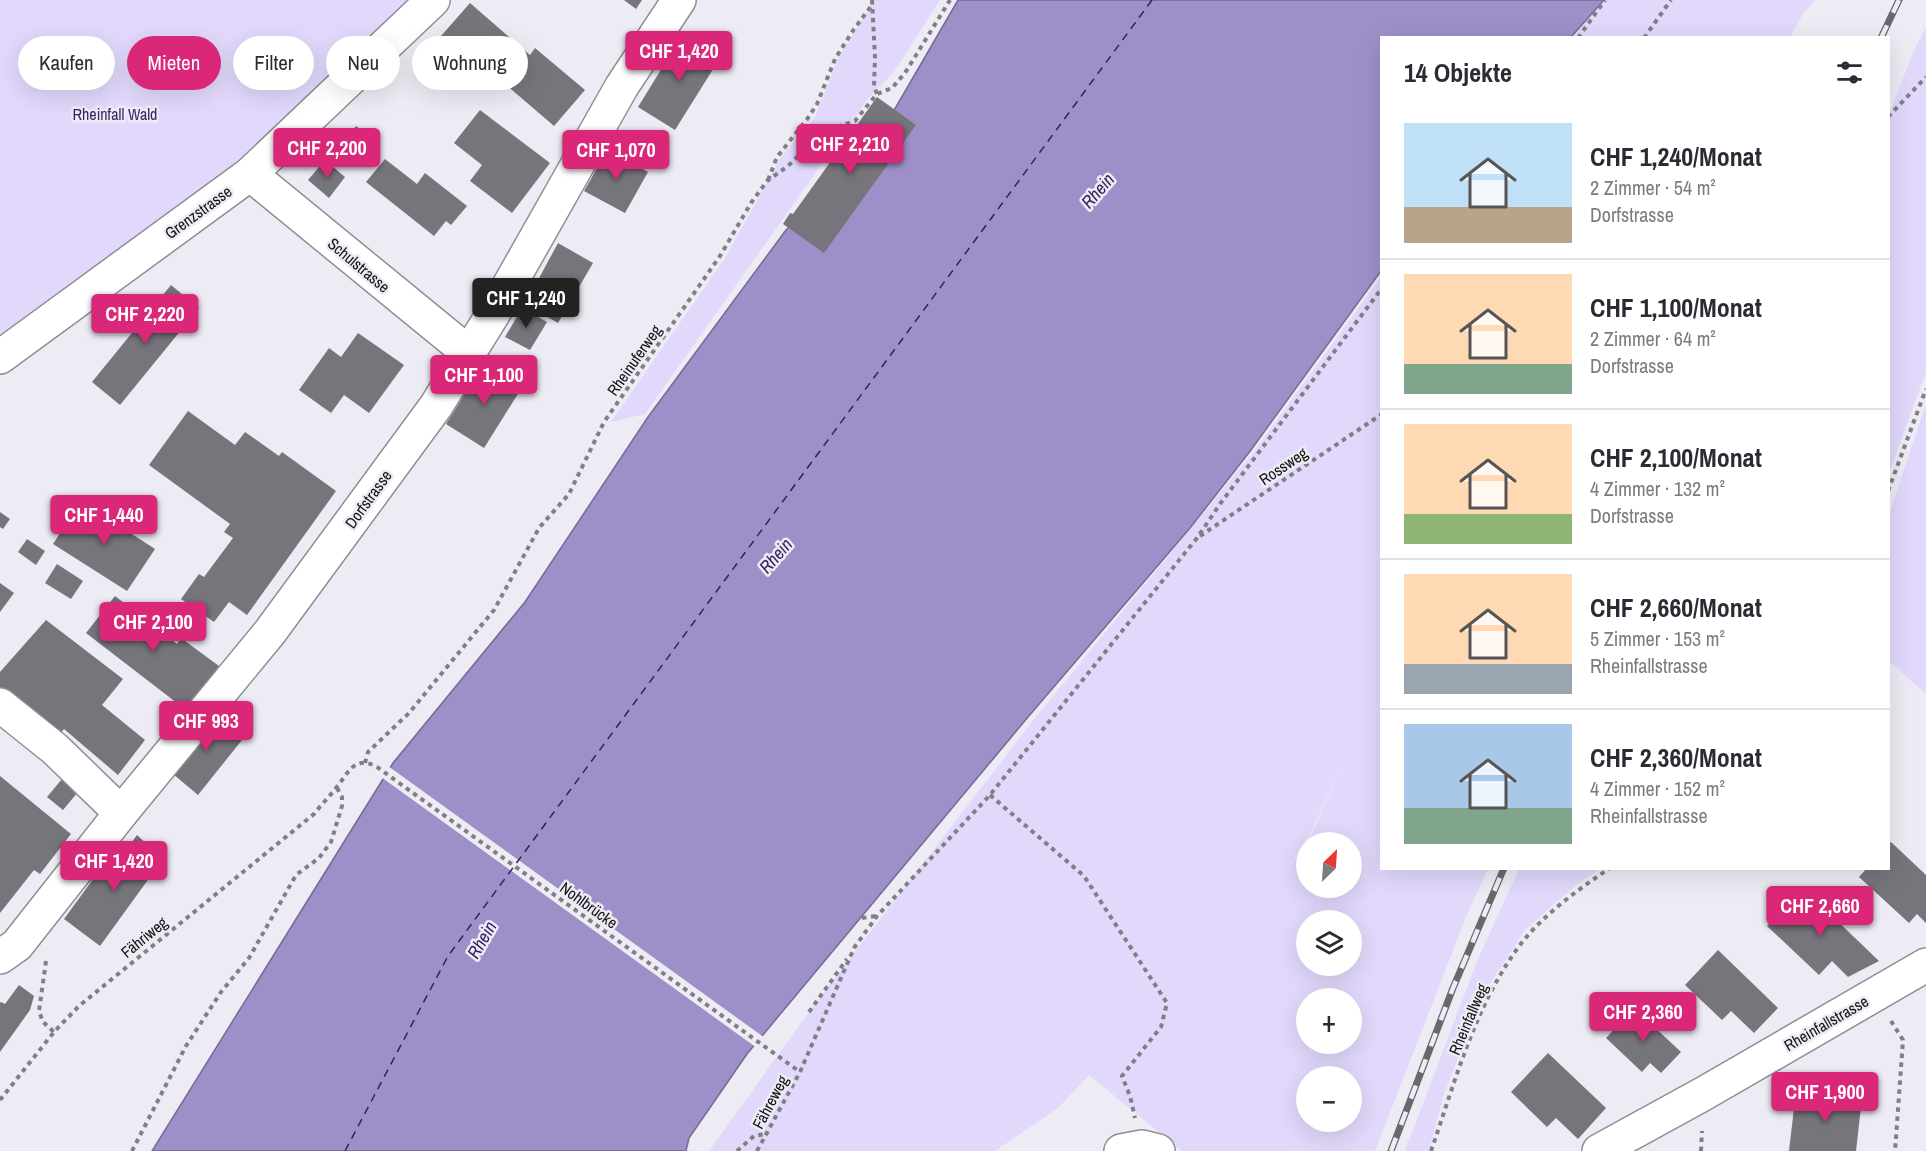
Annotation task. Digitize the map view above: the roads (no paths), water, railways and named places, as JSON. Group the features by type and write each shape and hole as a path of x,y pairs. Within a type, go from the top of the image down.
{"street":[{"name":"Grenzstrasse","path":"0,357 250,174 433,0"},
{"name":"Dorfstrasse","path":"0,957 17,945 121,813 270,632 436,406 470,354 622,86 679,0"},
{"name":"Schulstrasse","path":"250,174 470,354"},
{"path":"0,705 55,749 121,813"},
{"name":"Rheinfallstrasse","path":"1599,1151 1703,1094 1926,965"}],"water":[{"name":"Rhein","path":"958,0 1604,0 1572,36 1380,36 1380,272 1251,450 1190,528 1028,717 747,1054 689,1138 686,1151 152,1151 393,763 525,602 648,417 786,230 854,166 896,107"}],"railway":[{"path":"1882,36 1899,0"},
{"path":"1391,1151 1453,988 1503,870"}],"park label":[{"name":"Rheinfall Wald","path":"115,114"}]}
